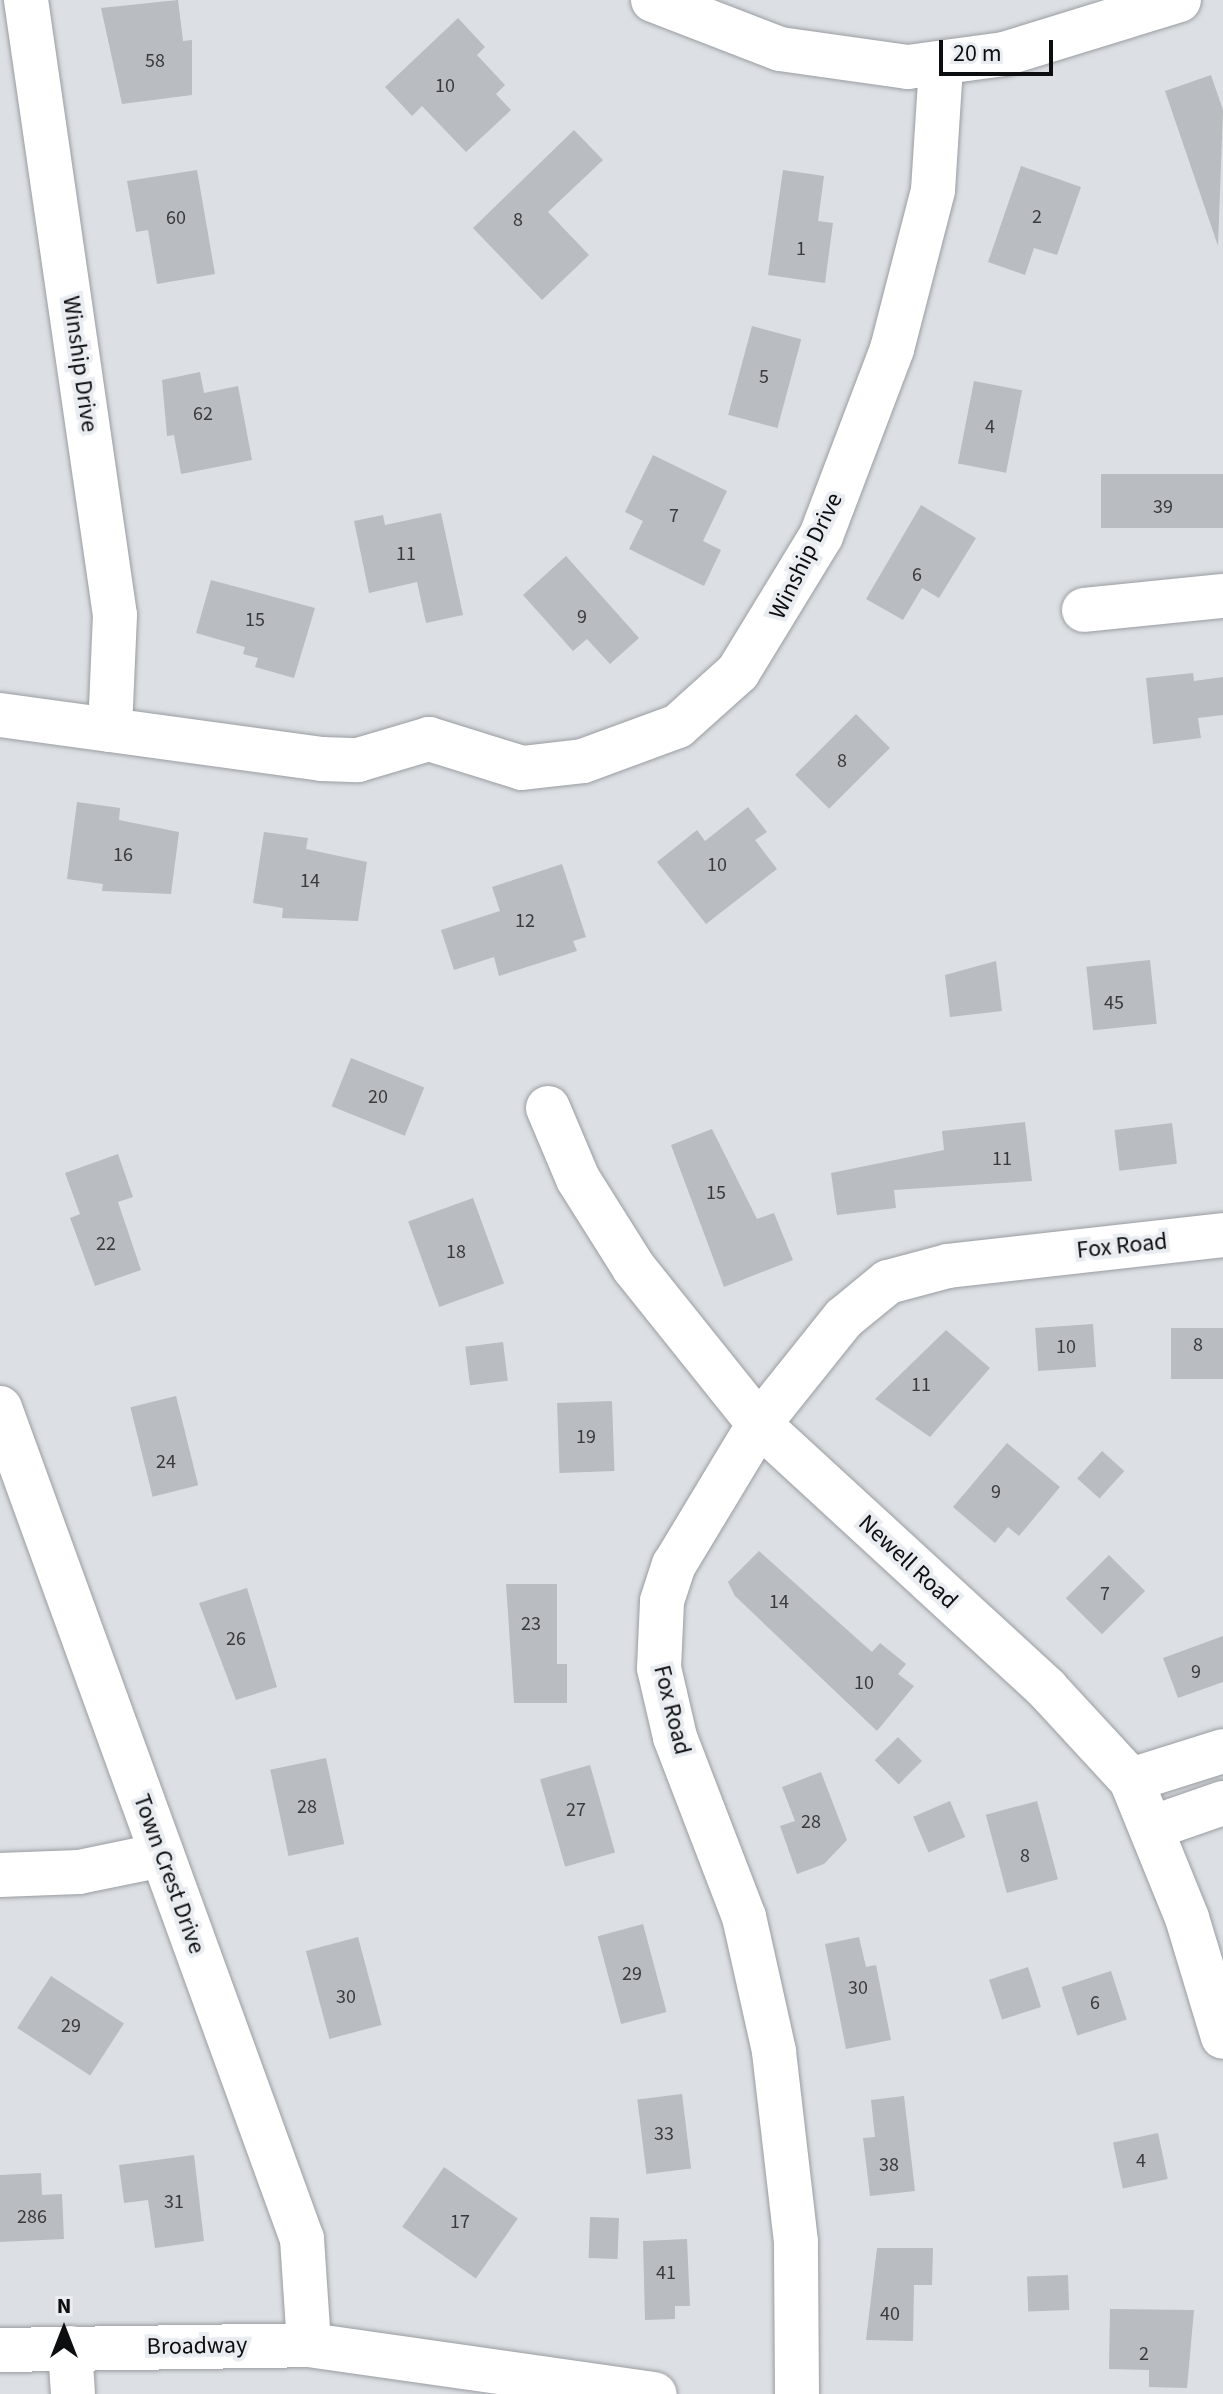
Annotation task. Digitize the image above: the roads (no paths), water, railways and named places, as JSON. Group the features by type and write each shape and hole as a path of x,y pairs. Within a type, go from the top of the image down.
{"street":[{"name":"Winship Drive","path":"26,0 16,46 115,615 110,730"},
{"path":"653,0 780,49 941,67 1179,0"},
{"name":"Winship Drive","path":"0,715 343,760 429,739 522,768 607,755 678,726 738,672 768,632 827,521 918,260 942,132 941,67"},
{"path":"1084,610 1223,596"},
{"name":"Newell Road","path":"548,1108 578,1179 634,1268 759,1424 1047,1689 1131,1780 1154,1827 1223,2037"},
{"name":"Fox Road","path":"797,2394 796,2242 774,2051 744,1917 671,1723 657,1639 662,1601 691,1529 759,1424 844,1318 900,1277 1223,1235"},
{"name":"Town Crest Drive","path":"0,1408 302,2239 309,2345"},
{"path":"1131,1780 1223,1751"},
{"path":"1154,1827 1223,1803"},
{"path":"0,1875 79,1872 162,1855"},
{"name":"Broadway","path":"0,2350 309,2345 394,2353 655,2394"},
{"path":"70,2348 73,2394"}]}
